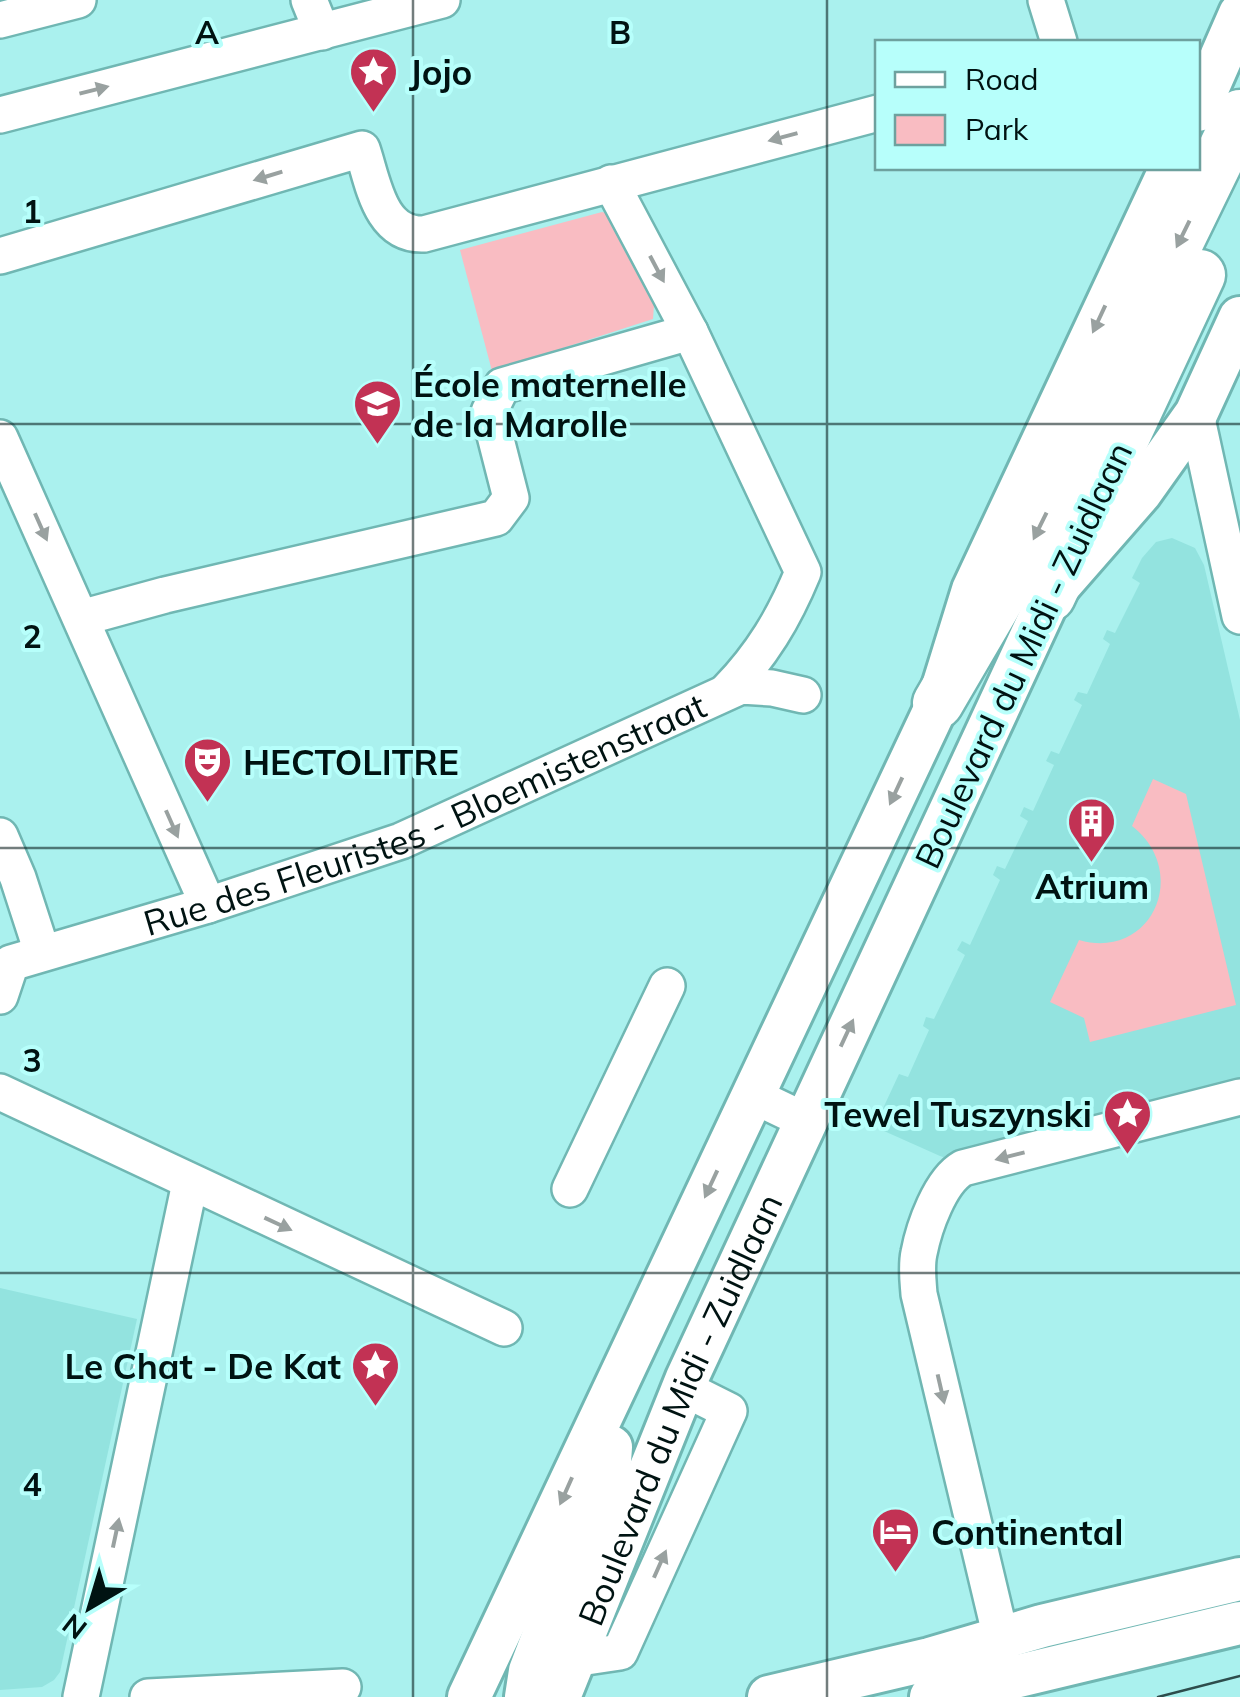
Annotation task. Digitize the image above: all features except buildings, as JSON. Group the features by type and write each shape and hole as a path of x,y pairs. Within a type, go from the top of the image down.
{"highway":[{"name":"Boulevard du Midi - Zuidlaan","path":"938,703 1033,540 1240,114"},
{"name":"Boulevard du Midi - Zuidlaan","path":"1050,596 1240,190"}],"main road":[{"path":"1200,105 1240,14"},
{"name":"Boulevard du Midi - Zuidlaan","path":"469,1697 938,703 972,590 1169,170"},
{"path":"1050,596 1140,492 1196,414 1240,318"},
{"name":"Boulevard du Midi - Zuidlaan","path":"566,1678 683,1388 1050,596"},
{"name":"Boulevard du Midi - Zuidlaan","path":"526,1697 530,1671 612,1455 606,1402"},
{"path":"931,1697 1240,1579"},
{"path":"769,1697 930,1660 991,1677 1240,1623"}],"street":[{"path":"0,20 78,0"},
{"path":"0,114 316,16 442,0"},
{"path":"1046,0 1058,40"},
{"path":"0,256 362,149 380,205 394,225 413,234 875,114"},
{"path":"611,183 690,332 803,572 768,645 727,692"},
{"path":"81,618 496,518 512,498 489,412 502,386 690,332"},
{"path":"1196,414 1240,616"},
{"path":"0,438 208,905"},
{"name":"Rue des Fleuristes - Bloemistenstraat","path":"42,952 208,905 401,841 740,686 803,695"},
{"path":"0,836 42,952 11,963 0,996"},
{"path":"570,1189 667,986"},
{"path":"0,1092 504,1328"},
{"path":"752,1095 806,1122"},
{"path":"991,1677 919,1294 917,1264 924,1232 952,1174 964,1168 1240,1098"},
{"path":"81,1697 190,1184"},
{"path":"148,1697 342,1687"}],"shaded area":[{"name":"Atrium","path":"1172,538 1195,548 1204,565 1240,720 1240,1078 970,1147 971,1156 940,1156 884,1131 879,1117 899,1074 908,1077 929,1030 923,1026 926,1017 934,1019 965,955 957,950 962,941 970,945 1000,880 993,875 997,866 1005,869 1028,821 1020,816 1024,807 1033,811 1054,765 1046,761 1051,751 1059,754 1082,705 1074,700 1078,692 1087,694 1110,644 1103,639 1107,630 1115,633 1140,583 1132,578 1142,558 1156,542"},
{"path":"0,1288 137,1319 60,1672 42,1687 0,1690"}],"green space":[{"path":"602,212 609,214 654,305 653,319 492,371 460,250"},
{"path":"1153,779 1186,794 1236,1005 1090,1042 1084,1018 1050,1002 1079,940 1105,943 1126,938 1143,925 1155,908 1160,888 1159,866 1150,845 1132,826"}],"tram line":[{"path":"1158,1697 1240,1676"}],"place":[{"name":"Jojo","path":"374,114"},
{"name":"École maternelle de la Marolle","path":"378,446"},
{"name":"HECTOLITRE","path":"208,804"},
{"name":"Atrium","path":"1092,864"},
{"name":"Tewel Tuszynski","path":"1127,1156"},
{"name":"Le Chat - De Kat","path":"376,1408"},
{"name":"Continental","path":"896,1574"}]}
